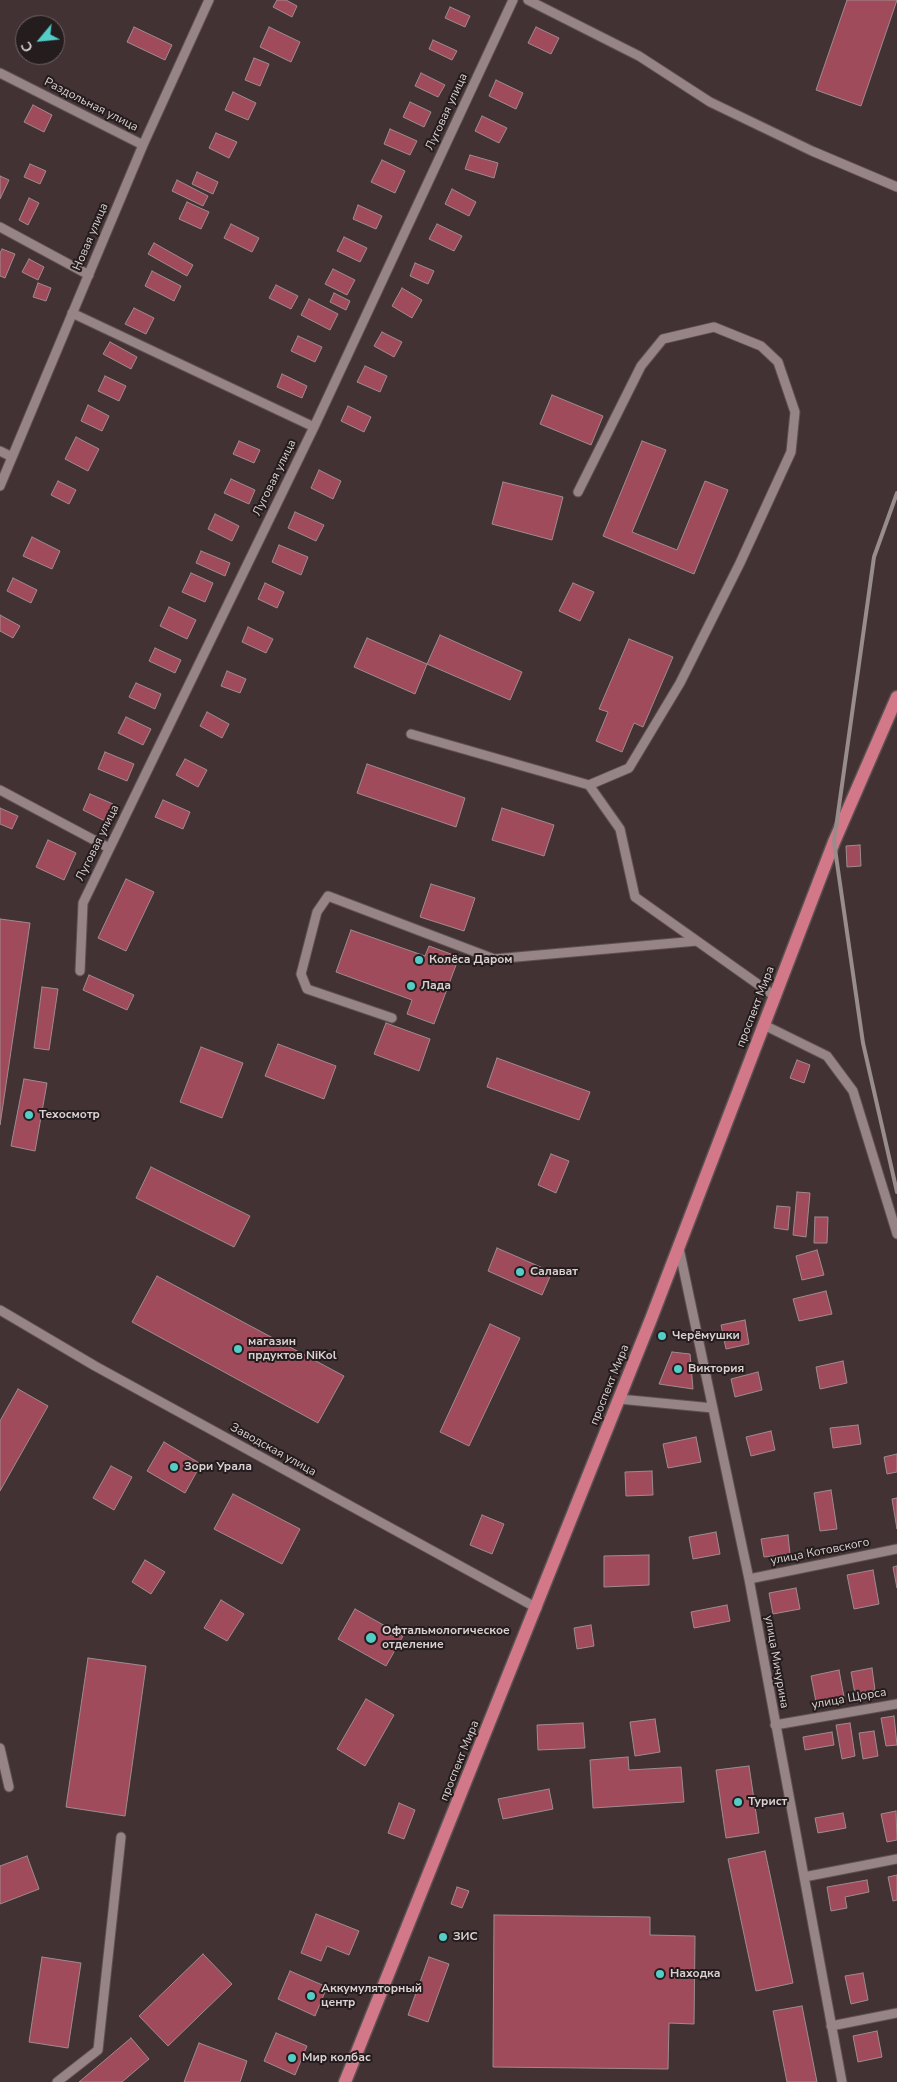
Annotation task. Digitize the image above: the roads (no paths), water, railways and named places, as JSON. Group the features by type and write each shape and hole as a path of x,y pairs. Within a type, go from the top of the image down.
{"main road":[{"name":"проспект Мира","path":"345,2082 537,1608 679,1248 834,842 897,697"}],"street":[{"name":"Новая улица","path":"0,486 143,145 209,0"},
{"name":"Луговая улица","path":"80,971 83,903 314,427 513,0"},
{"path":"528,0 639,56 710,102 812,151 897,187"},
{"name":"Раздольная улица","path":"0,72 143,145"},
{"path":"0,226 89,275"},
{"path":"72,313 314,427"},
{"path":"578,492 641,366 663,339 714,327 761,346 778,362 795,412 791,452 740,563 680,683 629,768 589,785"},
{"path":"0,451 12,457"},
{"path":"411,734 589,785 620,829 636,897 776,997"},
{"path":"0,790 109,848"},
{"path":"392,1018 307,989 301,974 317,912 328,896 494,959 698,941"},
{"path":"764,1025 827,1056 853,1091 897,1234"},
{"name":"улица Мичурина","path":"679,1248 749,1578 842,2082"},
{"name":"Заводская улица","path":"0,1310 95,1366 537,1608"},
{"path":"619,1399 713,1408"},
{"name":"улица Котовского","path":"749,1578 897,1549"},
{"name":"улица Щорса","path":"775,1725 897,1704"},
{"path":"0,1748 9,1787"},
{"path":"58,2082 98,2050 121,1837"},
{"path":"804,1877 897,1859"},
{"path":"831,2026 897,2013"}],"railway":[{"path":"897,493 874,557 834,842 863,1043 897,1192"}],"place":[{"name":"Колёса Даром","path":"419,960"},
{"name":"Лада","path":"411,986"},
{"name":"Техосмотр","path":"29,1115"},
{"name":"Салават","path":"520,1272"},
{"name":"Черёмушки","path":"662,1336"},
{"name":"магазин прдуктов NiKol","path":"238,1349"},
{"name":"Виктория","path":"678,1369"},
{"name":"Зори Урала","path":"174,1467"},
{"name":"Офтальмологическое отделение","path":"371,1638"},
{"name":"Турист","path":"738,1802"},
{"name":"ЗИС","path":"443,1937"},
{"name":"Находка","path":"660,1974"},
{"name":"Аккумуляторный центр","path":"311,1996"},
{"name":"Мир колбас","path":"292,2058"}]}
